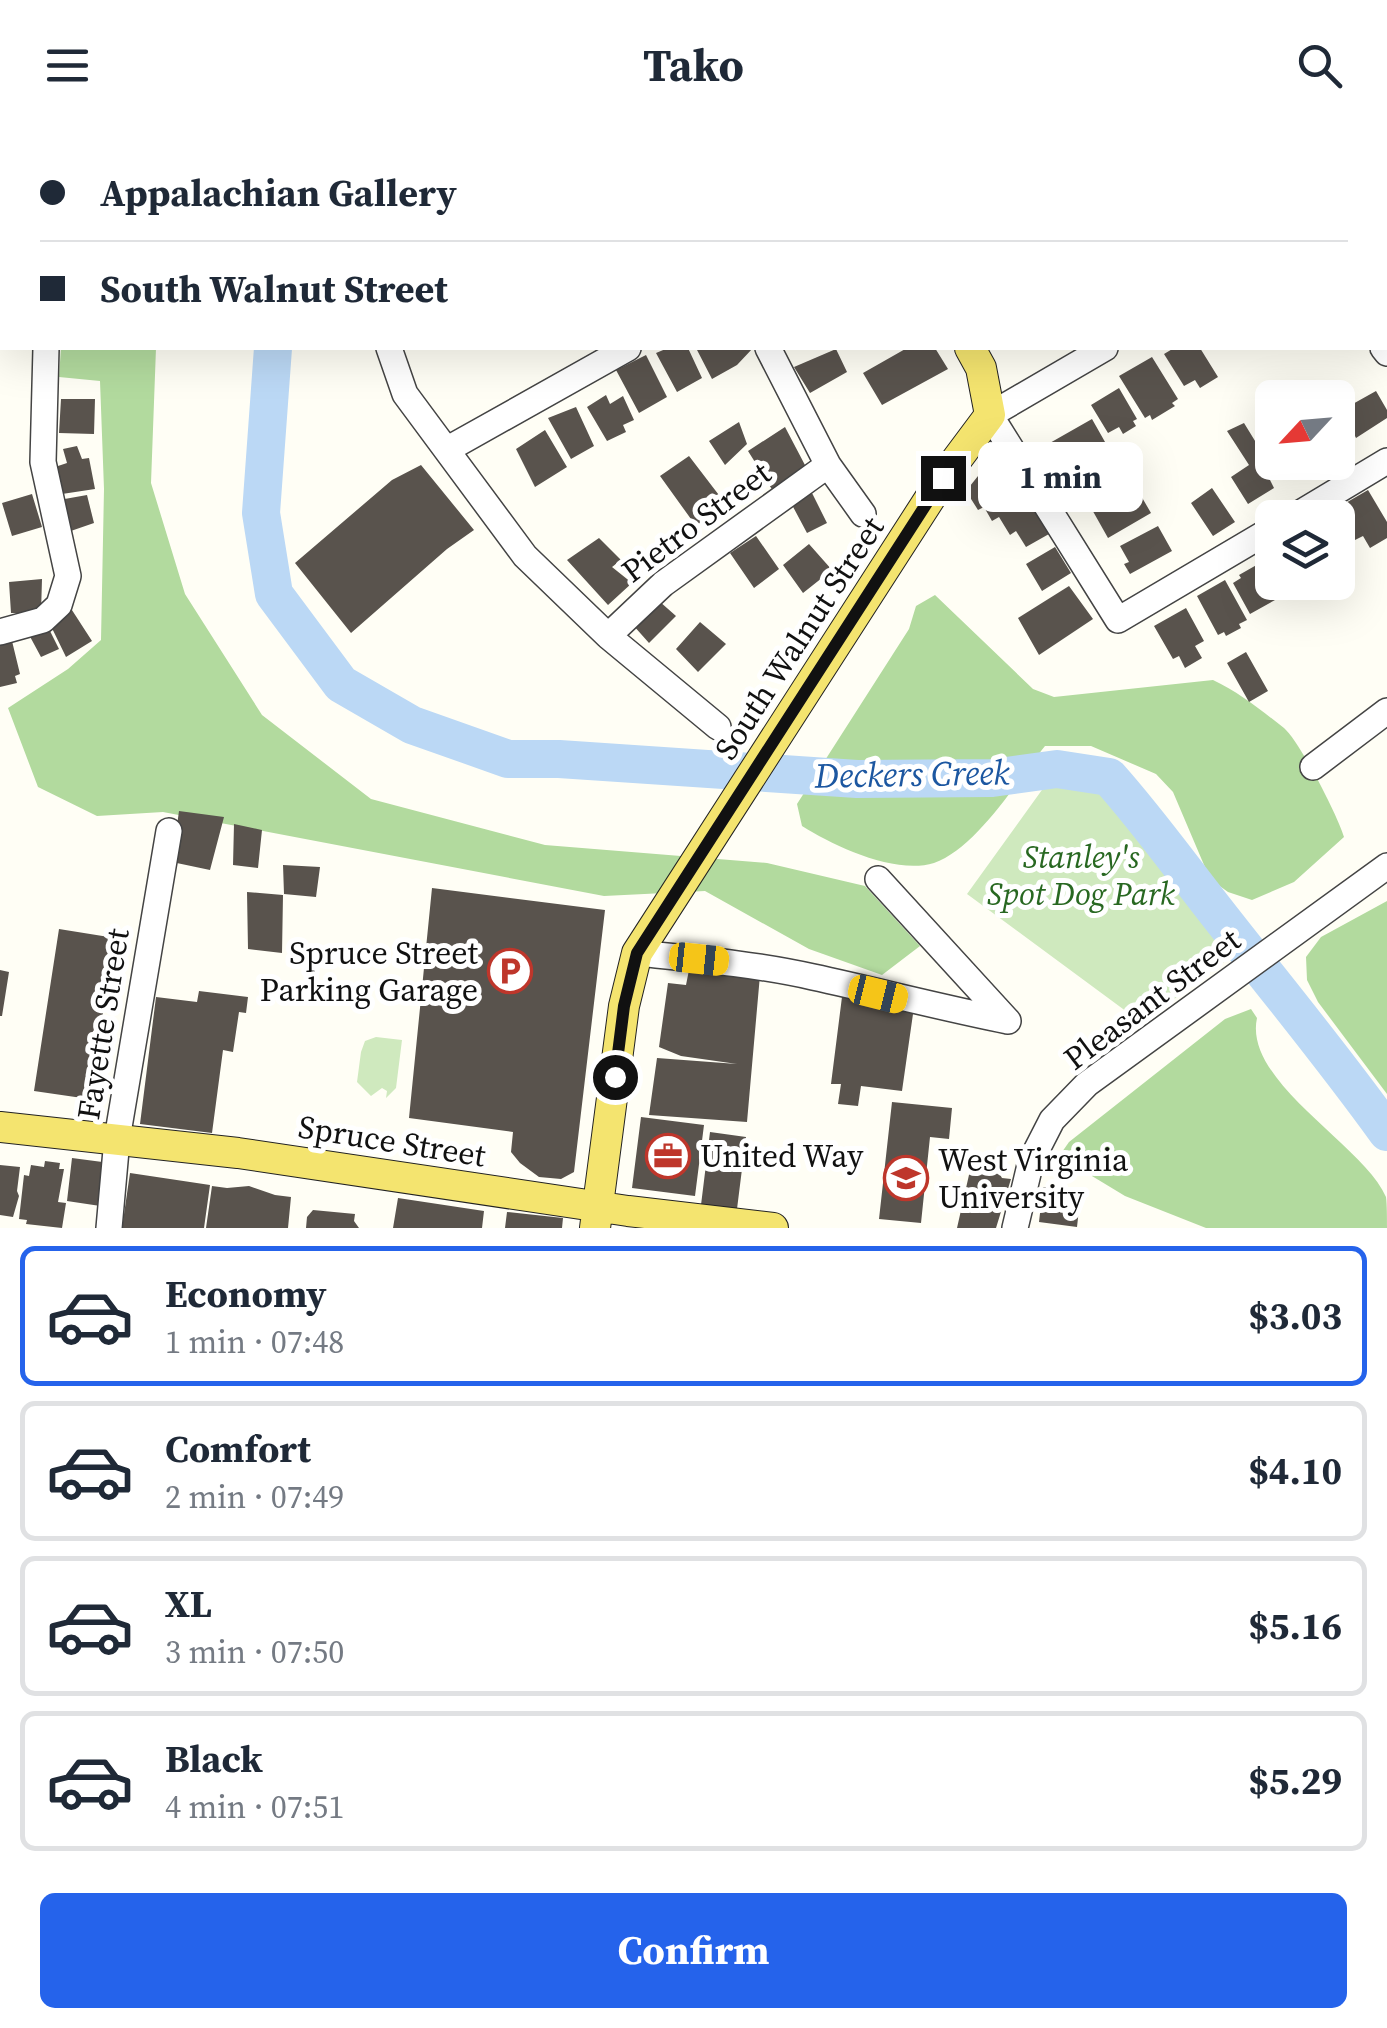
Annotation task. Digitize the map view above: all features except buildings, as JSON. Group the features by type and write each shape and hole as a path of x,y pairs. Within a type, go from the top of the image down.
{"main road":[{"path":"971,350 981,368 990,415"},
{"name":"South Walnut Street","path":"597,1217 624,1006 637,953 943,478 990,415"},
{"name":"Spruce Street","path":"0,1126 388,1174 597,1217 774,1228"}],"street":[{"path":"0,632 42,620 59,605 68,576 43,462 46,350"},
{"path":"391,350 405,394 525,556 608,636 718,727"},
{"path":"448,449 624,350"},
{"path":"769,350 828,466 863,514"},
{"name":"South Walnut Street","path":"990,415 1102,350"},
{"path":"990,415 1118,620 1255,539"},
{"path":"1322,500 1387,461"},
{"name":"Pietro Street","path":"608,636 663,584 828,466"},
{"path":"1313,767 1387,711"},
{"name":"Fayette Street","path":"108,1228 118,1139 169,831"},
{"name":"Pleasant Street","path":"1016,1228 1031,1161 1052,1120 1087,1084 1387,866"},
{"path":"637,953 730,962 813,977 1008,1021 878,880"}],"green space":[{"path":"61,350 156,350 151,483 185,594 262,715 371,799 545,845 767,863 865,886 920,946 882,975 809,949 705,891 604,896 163,812 97,816 38,787 8,708 68,669 101,640 104,489 100,381 59,377"},
{"path":"935,595 1033,689 1054,697 1213,680 1232,690 1291,736 1318,780 1344,837 1294,882 1252,900 1228,892 1210,879 1173,792 1156,774 1091,746 1045,746 980,829 965,844 934,863 918,866 884,862 848,850 802,826 797,804 909,629 916,606"},
{"name":"Stanley's Spot Dog Park","path":"1057,769 1109,777 1240,950 1142,1023 967,894"},
{"path":"1387,901 1387,1094 1318,1002 1307,980 1306,957 1321,937"},
{"path":"1251,1009 1257,1018 1258,1042 1268,1066 1374,1177 1386,1197 1387,1228 1206,1228 1125,1196 1062,1152 1069,1142 1225,1019"},
{"path":"376,1037 402,1040 396,1088 386,1098 387,1091 382,1088 371,1096 357,1082 365,1041"}],"waterway":[{"name":"Deckers Creek","path":"273,350 261,513 274,594 341,684 412,725 508,759 857,779 992,778 1057,769 1109,777 1387,1132"}],"place":[{"name":"Spruce Street Parking Garage","path":"510,971"},
{"name":"United Way","path":"668,1156"},
{"name":"West Virginia University","path":"906,1178"}],"route":[{"path":"615,1077 624,1006 637,953 943,478"}]}
